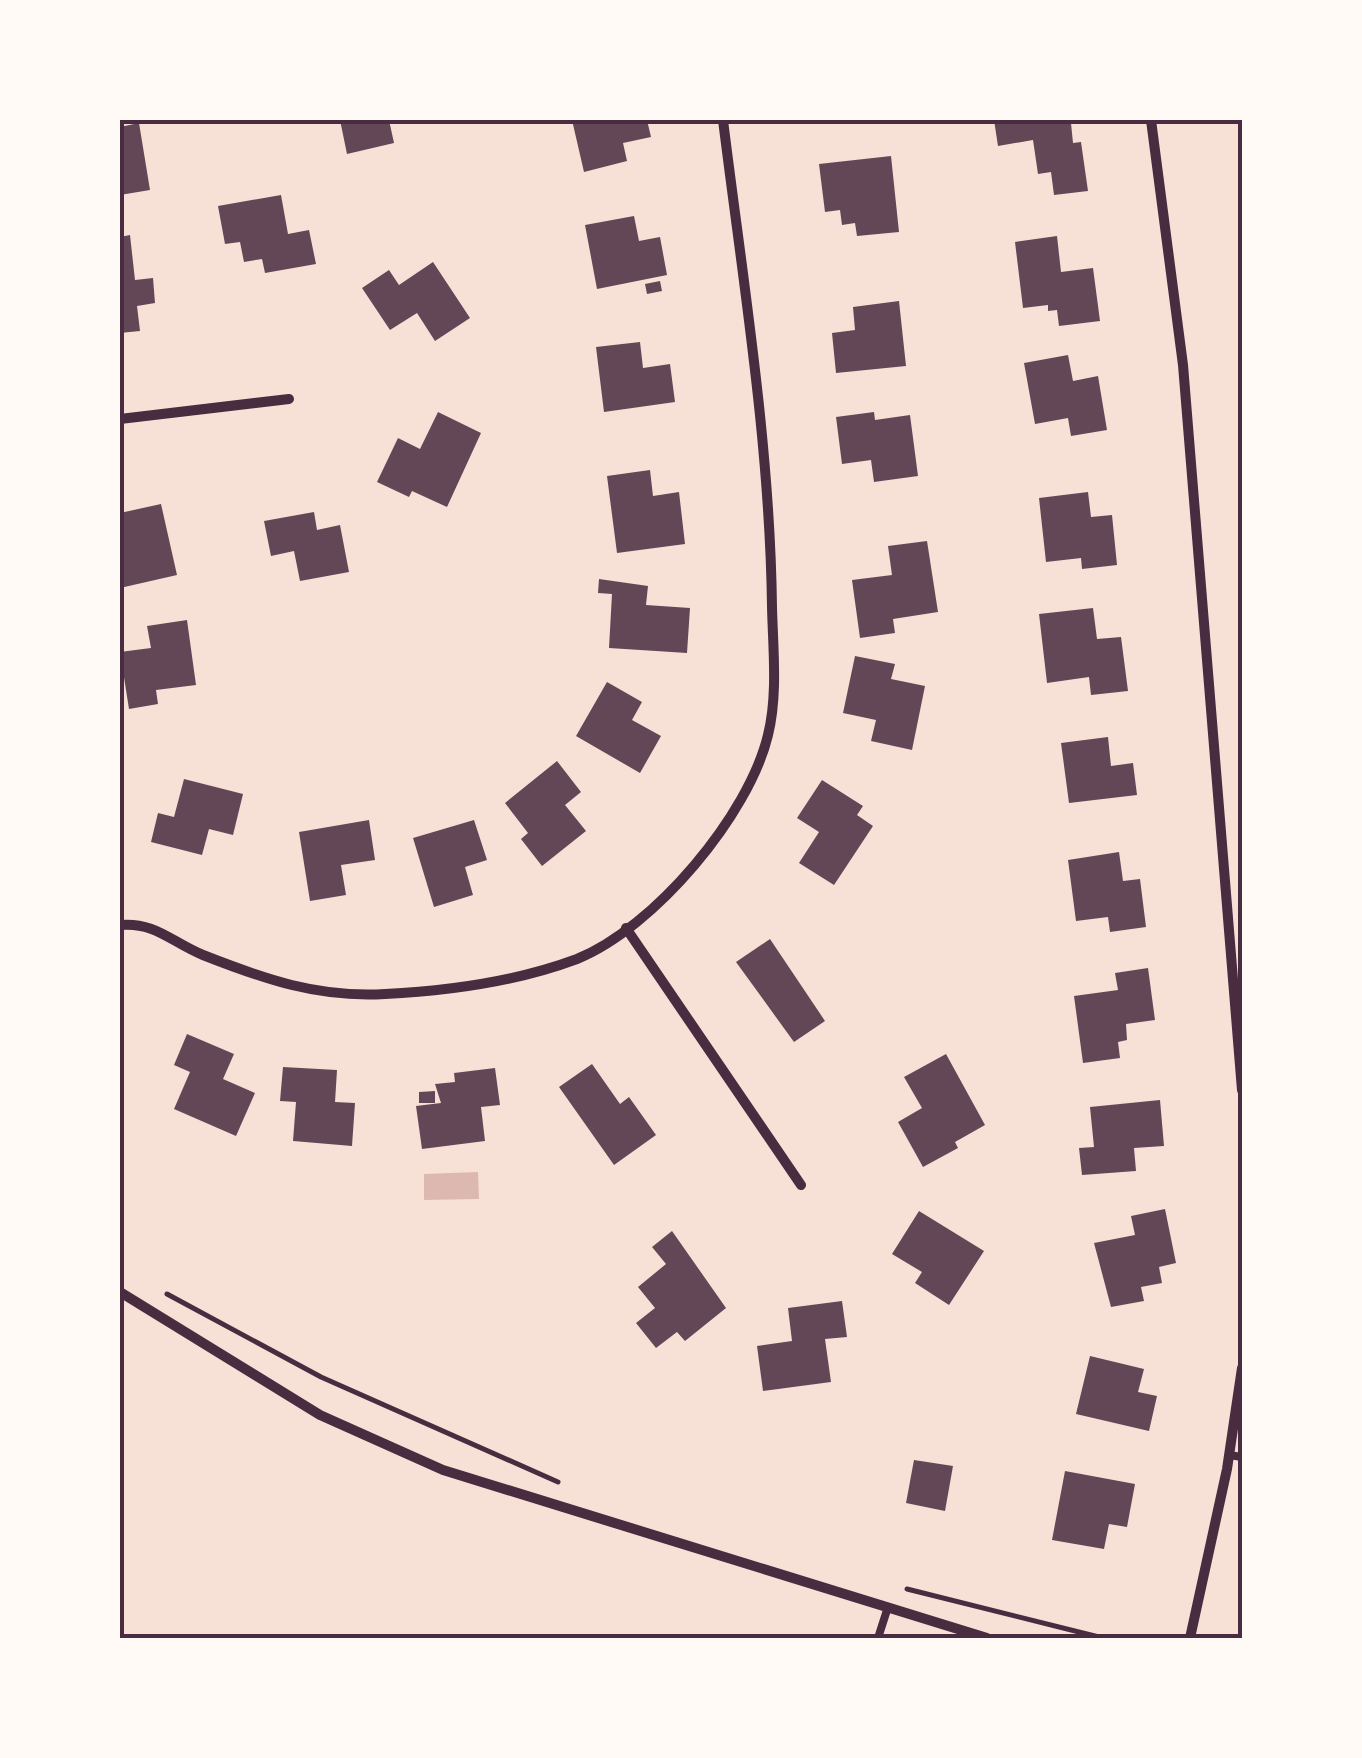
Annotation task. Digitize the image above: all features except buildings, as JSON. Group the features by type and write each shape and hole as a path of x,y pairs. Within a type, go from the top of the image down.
{"street":[{"path":"120,924 142,923 199,954 316,994 385,994 542,970 582,957 626,928 704,853 756,773 769,733 773,680 772,547 757,387 722,120"},
{"path":"1151,120 1183,365 1242,1090"},
{"path":"120,419 289,400"},
{"path":"626,928 802,1184"},
{"path":"120,1292 320,1415 443,1470 987,1638"},
{"path":"1190,1638 1229,1455 1242,1368"}],"lane":[{"path":"1229,1455 1242,1457"},
{"path":"878,1638 887,1610"}],"path":[{"path":"152,1285 321,1377 574,1489"},
{"path":"901,1588 1103,1638"}],"shaded area":[{"path":"478,1172 479,1199 424,1200 424,1174"}]}
